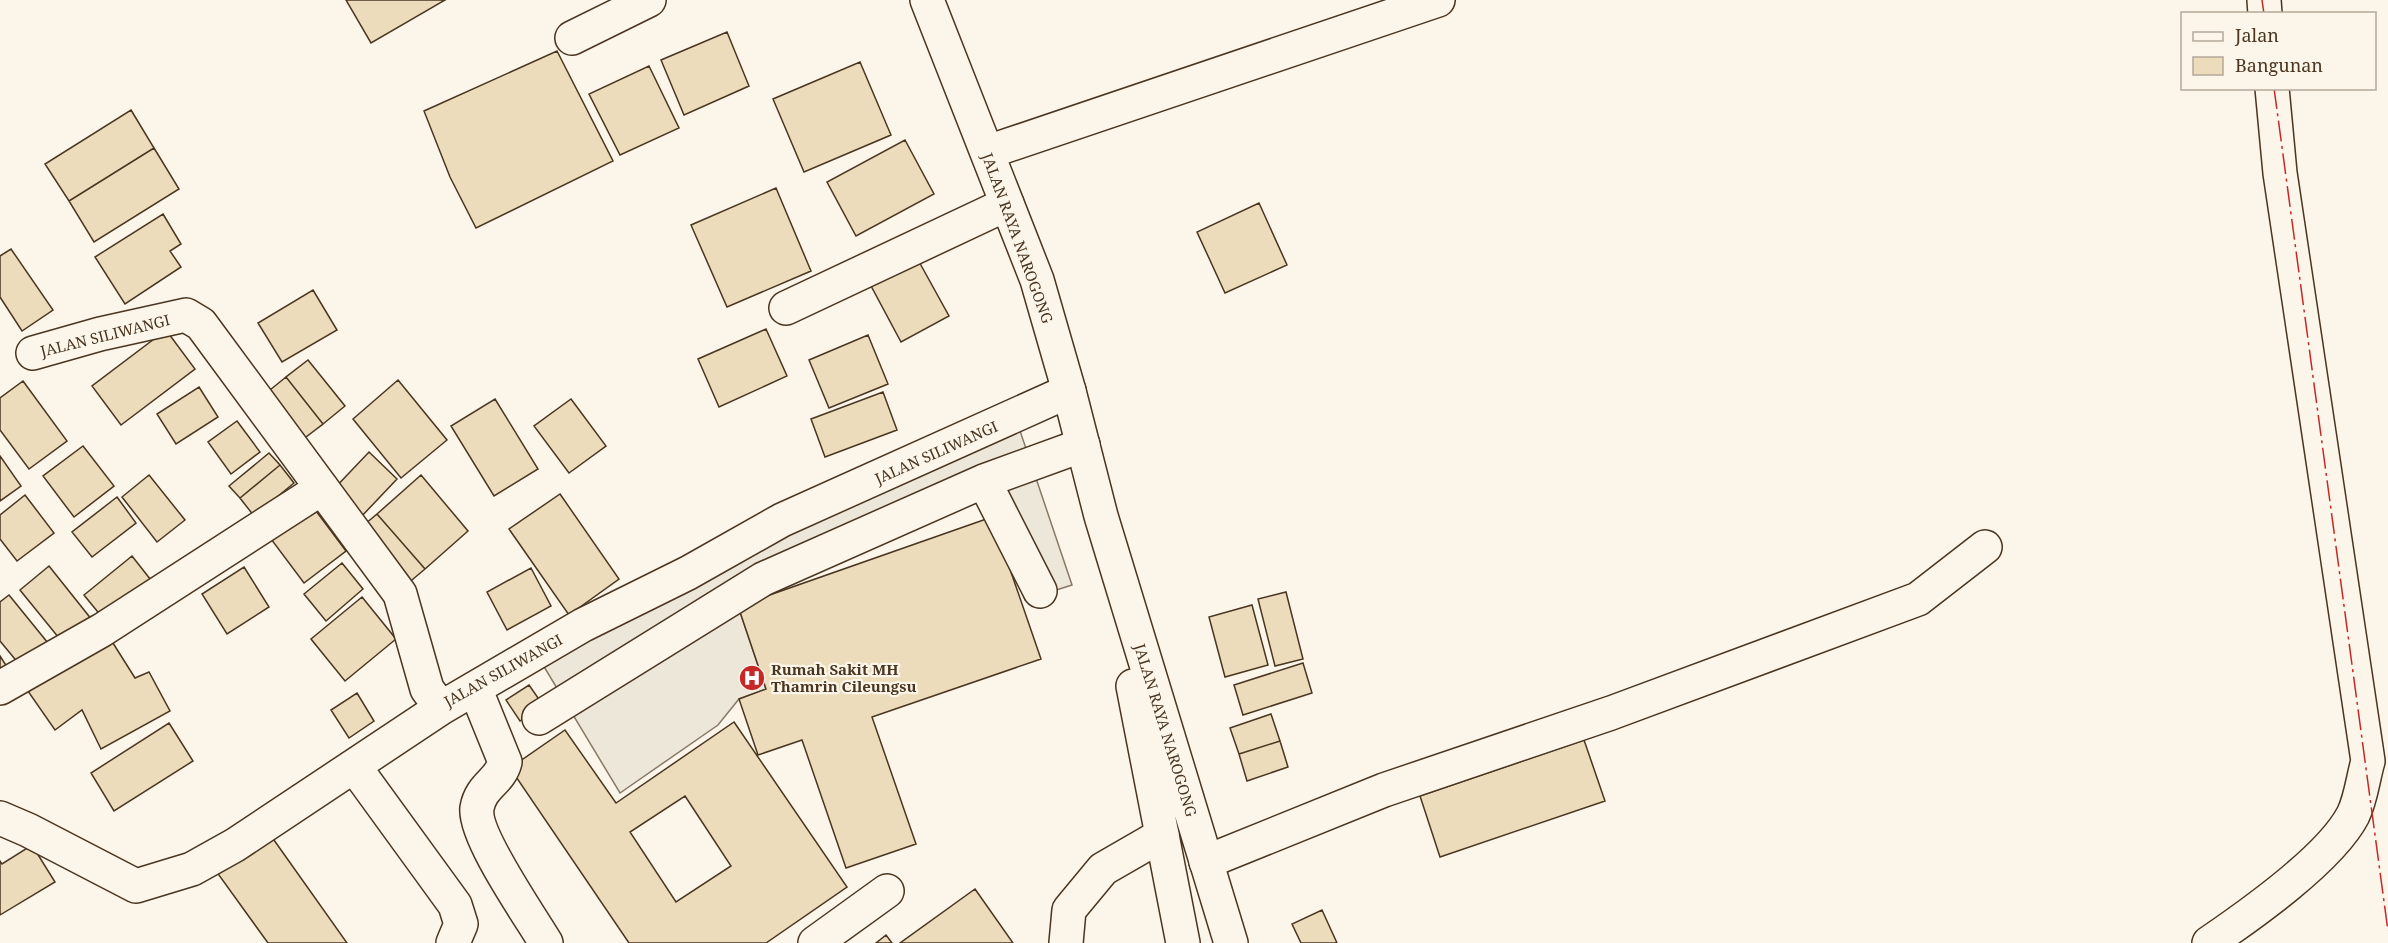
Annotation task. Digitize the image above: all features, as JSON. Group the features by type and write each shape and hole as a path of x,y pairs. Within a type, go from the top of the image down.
{"street":[{"path":"572,38 649,0"},
{"name":"JALAN RAYA NAROGONG","path":"927,0 1037,280 1069,391 1101,516 1231,943"},
{"path":"988,152 1438,0"},
{"path":"2209,943 2247,918 2326,851 2353,814 2368,761 2282,184 2272,90"},
{"path":"786,308 1008,204"},
{"name":"JALAN SILIWANGI","path":"33,353 100,334 186,315 201,324 400,594 427,689 441,708 583,625 688,573 782,520 1069,391"},
{"path":"538,718 763,579 984,481 1083,445"},
{"path":"984,481 1040,591"},
{"path":"0,688 102,630 322,488"},
{"name":"JALAN RAYA NAROGONG","path":"1101,516 1183,943"},
{"path":"1206,862 1384,790 1611,713 1918,599 1985,547"},
{"path":"475,688 505,762 499,775 487,785 480,798 477,811 482,837 546,943"},
{"path":"0,818 136,886 192,869 235,845 441,708"},
{"path":"354,766 455,904 461,924 453,943"},
{"path":"1066,943 1069,910 1103,869 1162,835"},
{"path":"816,943 886,891"}],"shaded area":[{"path":"1016,419 1072,585 1025,600 990,496 738,606 766,689 739,699 718,725 620,793 543,665 675,592"}],"building":[{"path":"346,0 445,0 371,43"},
{"path":"727,32 749,86 684,115 661,60"},
{"path":"557,51 613,161 476,228 450,177 424,111"},
{"path":"860,62 891,135 804,172 773,99"},
{"path":"649,66 679,128 620,155 589,94"},
{"path":"131,110 154,148 69,201 45,164"},
{"path":"905,140 934,194 856,236 827,182"},
{"path":"154,148 179,189 94,242 69,201"},
{"path":"776,188 811,271 727,307 691,225"},
{"path":"1259,203 1287,265 1225,293 1197,232"},
{"path":"163,214 181,244 170,251 181,267 125,304 95,257"},
{"path":"11,249 53,310 22,331 0,297 0,256"},
{"path":"917,258 949,316 901,342 870,284"},
{"path":"313,290 337,330 282,362 258,323"},
{"path":"766,329 787,376 719,407 698,359"},
{"path":"166,330 195,369 121,425 92,386"},
{"path":"868,335 888,384 829,408 809,360"},
{"path":"308,360 345,406 323,424 286,377"},
{"path":"286,377 323,424 302,440 265,394"},
{"path":"398,380 447,440 401,478 353,419"},
{"path":"23,381 67,441 29,469 0,430 0,398"},
{"path":"199,387 218,417 176,444 157,414"},
{"path":"883,392 897,430 825,457 811,419"},
{"path":"495,399 538,469 494,496 451,426"},
{"path":"571,399 606,446 569,473 534,426"},
{"path":"237,421 260,452 231,474 208,442"},
{"path":"83,446 114,486 74,517 43,476"},
{"path":"369,452 397,479 360,518 332,491"},
{"path":"269,453 280,465 240,498 229,486"},
{"path":"0,456 21,486 0,501"},
{"path":"280,465 294,483 254,516 240,498"},
{"path":"149,475 185,520 157,542 122,497"},
{"path":"421,475 468,531 425,569 377,514"},
{"path":"560,494 619,579 569,615 509,529"},
{"path":"25,495 54,533 17,561 0,539 0,515"},
{"path":"117,497 136,523 92,557 72,532"},
{"path":"310,503 346,551 304,583 268,535"},
{"path":"377,514 425,569 406,585 358,530"},
{"path":"992,517 1041,659 872,717 916,844 846,868 802,740 758,755 739,699 766,689 738,606"},
{"path":"132,556 154,584 106,622 84,595"},
{"path":"342,563 363,589 326,621 304,594"},
{"path":"49,566 92,620 63,643 20,590"},
{"path":"244,567 269,607 227,634 202,594"},
{"path":"531,568 551,606 507,630 487,592"},
{"path":"1286,592 1303,659 1275,666 1258,599"},
{"path":"9,595 52,648 24,670 0,641 0,602"},
{"path":"362,597 396,639 345,681 311,639"},
{"path":"1252,605 1268,665 1225,677 1209,617"},
{"path":"106,632 135,678 149,672 170,711 101,749 82,710 55,730 23,684"},
{"path":"0,656 9,670 0,676"},
{"path":"1303,663 1312,693 1243,715 1234,685"},
{"path":"529,685 543,705 520,721 506,700"},
{"path":"357,693 374,721 349,738 331,710"},
{"path":"1271,714 1280,741 1239,754 1230,728"},
{"path":"734,722 847,887 766,943 629,943 510,768 565,730 616,803","holes":["685,796 731,866 676,902 630,832"]},
{"path":"169,723 193,761 114,811 91,773"},
{"path":"1584,740 1605,801 1440,857 1420,796"},
{"path":"1280,741 1288,767 1247,781 1239,754"},
{"path":"269,833 347,943 268,943 216,871"},
{"path":"32,845 55,882 0,915 0,861 2,864"},
{"path":"975,889 1013,943 900,943"},
{"path":"1322,910 1337,943 1301,943 1292,924"},
{"path":"886,935 892,943 876,943"}],"power":[{"path":"2262,0 2264,12"},
{"path":"2274,90 2388,931"}],"place":[{"name":"Rumah Sakit MH Thamrin Cileungsu","path":"752,678"}]}
